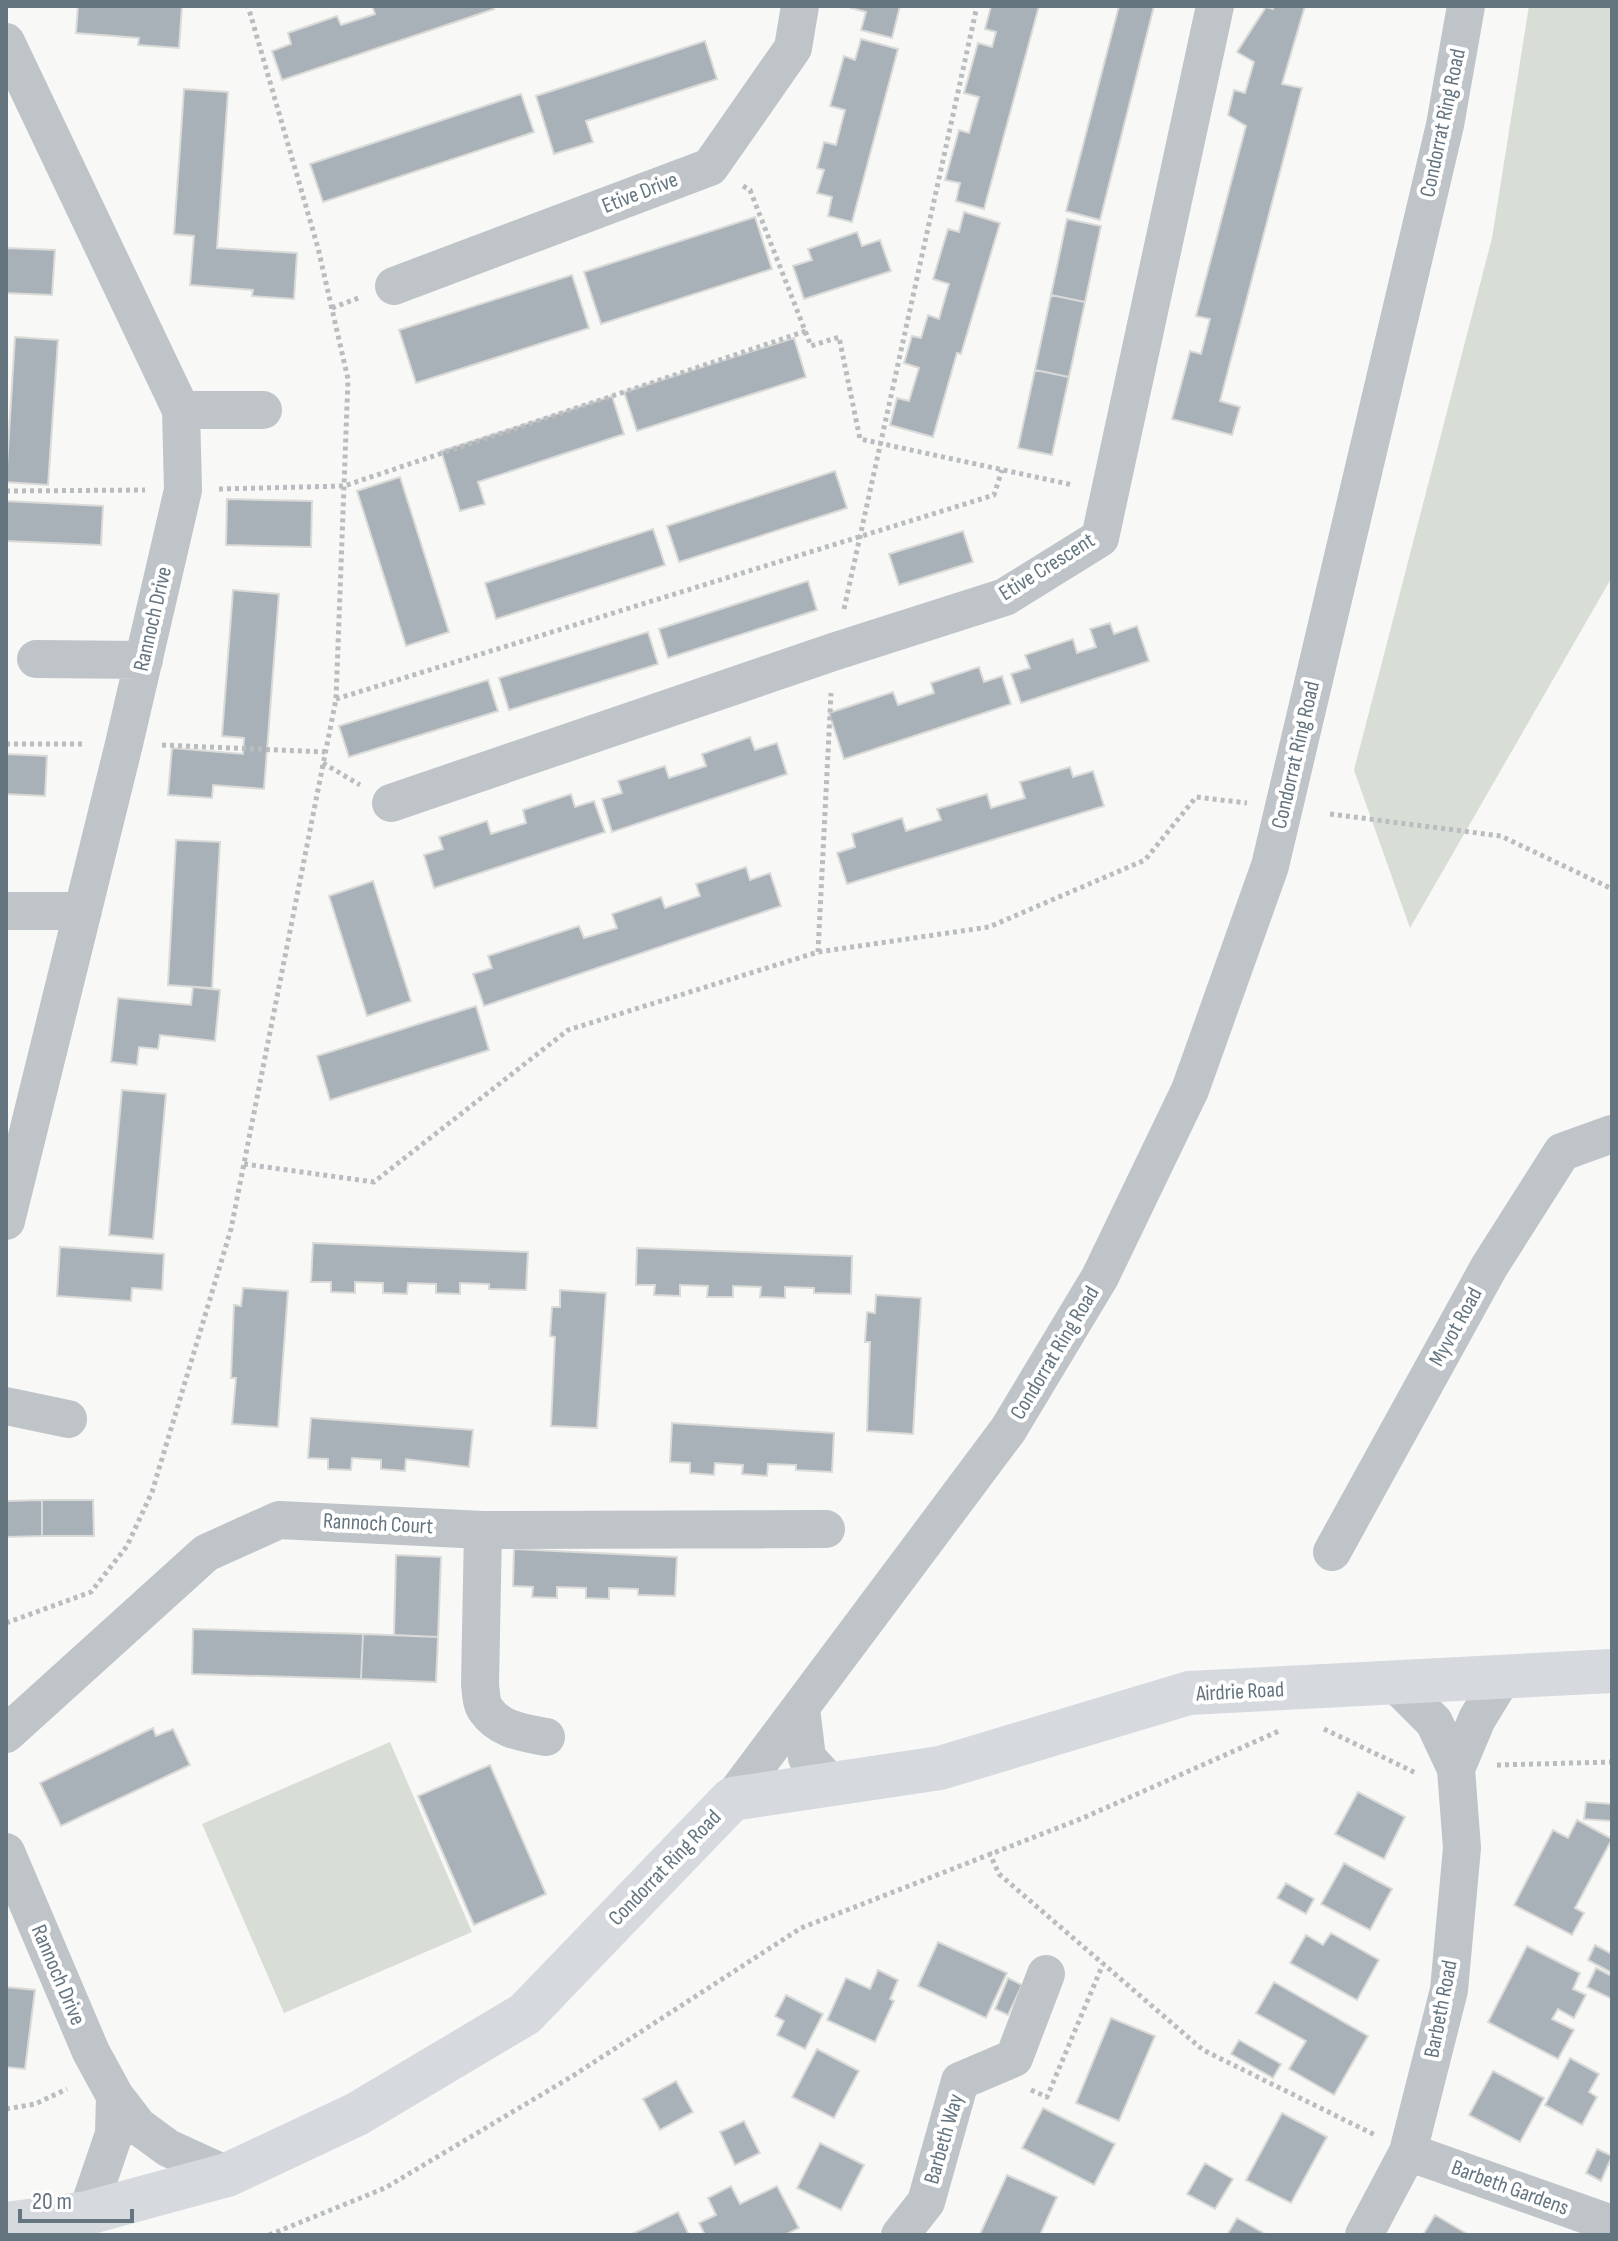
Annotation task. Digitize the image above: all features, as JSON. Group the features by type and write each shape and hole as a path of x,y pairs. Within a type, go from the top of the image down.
{"main road":[{"name":"Airdrie Road","path":"732,1799 940,1768 1189,1693 1612,1671"},
{"name":"Condorrat Ring Road","path":"6,2224 87,2213 227,2175 357,2114 525,2014 732,1799"}],"street":[{"path":"710,167 793,48 800,6"},
{"name":"Etive Crescent","path":"391,803 833,652 1005,597 1100,538 1215,6"},
{"name":"Condorrat Ring Road","path":"732,1799 1008,1430 1100,1277 1190,1090 1270,866 1445,125 1466,6"},
{"name":"Rannoch Drive","path":"6,42 181,410 183,490 83,911 13,1167 6,1221"},
{"name":"Etive Drive","path":"394,286 710,167"},
{"path":"181,410 263,410"},
{"path":"36,659 144,660"},
{"path":"6,911 83,911"},
{"name":"Myvot Road","path":"1332,1552 1489,1267 1562,1152 1612,1134"},
{"path":"6,1406 68,1419"},
{"name":"Rannoch Court","path":"6,1734 206,1553 279,1520 483,1530 826,1529"},
{"path":"483,1530 480,1684 484,1709 516,1731 546,1737"},
{"name":"Barbeth Road","path":"1456,1769 1477,1719 1502,1678"},
{"name":"Barbeth Road","path":"1364,2235 1408,2152 1449,1990 1462,1848 1456,1769 1434,1722 1396,1684"},
{"path":"801,1708 807,1758 831,1784"},
{"name":"Rannoch Drive","path":"6,1852 91,2052 115,2096 138,2126 168,2148 227,2175"},
{"name":"Barbeth Way","path":"900,2235 926,2202 960,2081 1014,2058 1046,1974"},
{"path":"87,2213 114,2134 115,2096"},
{"name":"Barbeth Gardens","path":"1408,2152 1612,2224"}],"path":[{"path":"6,1623 91,1592 127,1546 152,1492 231,1229 336,699 348,379 318,248 248,6"},
{"path":"818,952 833,652 977,6"},
{"path":"710,167 750,190 811,346 839,337 860,439 1109,493"},
{"path":"6,491 344,486 806,331"},
{"path":"336,699 994,495 1002,470"},
{"path":"244,1164 374,1182 568,1030 818,952 989,927 1145,860 1196,797 1251,804"},
{"path":"1330,814 1501,836 1612,889"},
{"path":"1311,1727 1332,1731 1421,1775 1491,1765 1612,1762"},
{"path":"269,2235 385,2188 571,2077 801,1928 989,1852 1083,1818 1285,1729"},
{"path":"989,1852 999,1874 1203,2050 1408,2152"},
{"path":"6,2109 35,2104 64,2092 83,2071 91,2052"}],"shaded area":[{"path":"1529,6 1612,6 1612,577 1410,928 1354,770 1492,238"},
{"path":"390,1742 472,1932 284,2013 202,1824"}],"building":[{"path":"78,6 182,6 179,48 138,45 139,38 76,33"},
{"path":"372,6 493,6 494,9 282,80 272,51 291,44 288,33 337,16 341,25 375,14"},
{"path":"852,6 900,6 892,38 861,30 866,12"},
{"path":"991,6 1039,6 984,209 956,201 960,183 945,180 959,130 969,133 979,97 964,93 978,43 992,47 996,32 985,29"},
{"path":"1119,6 1154,6 1100,220 1066,211"},
{"path":"1274,6 1305,6 1282,84 1302,88 1220,401 1240,407 1232,435 1172,419 1190,351 1201,354 1210,319 1196,316 1246,126 1228,115 1234,90 1245,93 1254,62 1237,52 1266,7 1273,9"},
{"path":"861,39 898,49 852,222 828,216 832,197 817,193 824,170 817,168 824,142 836,145 845,110 830,106 844,56 855,60"},
{"path":"705,41 717,79 586,121 593,142 554,154 536,96"},
{"path":"184,89 228,92 217,248 297,253 294,299 252,296 253,290 190,285 194,236 174,234"},
{"path":"521,94 534,132 323,202 310,164"},
{"path":"964,212 1000,223 933,437 890,425 897,398 909,401 919,368 904,363 912,336 921,338 928,315 939,319 949,284 933,279 948,229 959,232"},
{"path":"755,217 772,269 601,324 584,272"},
{"path":"1067,219 1101,226 1085,302 1051,295"},
{"path":"857,232 862,246 880,240 891,271 804,299 793,266 812,260 808,249"},
{"path":"6,248 55,250 52,295 6,293"},
{"path":"572,275 589,328 416,383 399,330"},
{"path":"1051,295 1085,302 1069,377 1035,370"},
{"path":"15,337 58,340 48,485 6,482"},
{"path":"794,338 806,377 637,431 624,392"},
{"path":"1035,370 1069,377 1052,455 1018,448"},
{"path":"612,396 624,434 478,482 485,504 460,511 441,451"},
{"path":"835,471 847,508 679,562 667,526"},
{"path":"400,477 449,632 406,646 357,491"},
{"path":"227,499 312,501 311,547 226,545"},
{"path":"6,501 103,506 101,545 6,541"},
{"path":"653,529 665,565 496,619 485,583"},
{"path":"963,531 973,562 899,585 889,554"},
{"path":"808,581 817,610 668,658 659,629"},
{"path":"233,590 279,594 264,789 213,785 212,798 168,795 172,748 243,754 244,738 222,736"},
{"path":"1110,623 1114,634 1137,626 1149,661 1021,703 1011,674 1030,668 1025,655 1073,639 1077,653 1096,647 1090,629"},
{"path":"648,632 658,664 509,710 499,678"},
{"path":"979,667 984,682 1002,676 1011,704 844,759 829,713 893,692 898,705 934,693 931,683"},
{"path":"488,680 498,711 349,757 339,726"},
{"path":"750,737 755,750 777,743 787,774 612,832 602,799 622,793 618,781 665,766 669,778 706,766 702,754"},
{"path":"6,754 47,756 45,796 6,794"},
{"path":"1070,767 1073,777 1093,771 1104,806 847,884 837,853 855,847 852,834 902,818 906,831 941,820 937,809 987,794 991,808 1025,798 1020,782"},
{"path":"571,794 575,807 594,801 605,832 434,888 424,855 443,849 439,837 487,821 491,834 526,823 523,810"},
{"path":"176,840 220,842 212,988 168,985"},
{"path":"746,867 750,880 770,873 781,906 484,1006 473,974 492,968 488,956 579,926 584,938 617,928 612,914 661,897 665,908 700,896 696,884"},
{"path":"373,881 411,1001 367,1016 329,896"},
{"path":"193,987 220,990 215,1041 160,1035 158,1049 139,1047 137,1065 111,1062 118,998 191,1005"},
{"path":"476,1006 489,1050 330,1100 317,1056"},
{"path":"122,1090 166,1094 153,1239 109,1235"},
{"path":"313,1243 528,1252 526,1290 489,1289 489,1284 460,1283 460,1294 436,1293 436,1284 408,1283 407,1294 383,1293 383,1283 355,1282 355,1293 331,1292 331,1282 311,1282"},
{"path":"60,1247 164,1254 162,1290 132,1288 131,1301 57,1296"},
{"path":"637,1248 852,1256 851,1294 814,1293 814,1288 785,1287 785,1298 760,1297 761,1287 733,1286 733,1297 707,1297 708,1286 680,1285 680,1296 654,1295 655,1285 636,1285"},
{"path":"243,1288 288,1291 278,1427 232,1424 236,1378 231,1378 234,1305 241,1306"},
{"path":"560,1290 606,1293 597,1428 551,1426 555,1337 550,1336 552,1307 560,1307"},
{"path":"876,1295 921,1298 913,1434 867,1431 870,1342 865,1342 867,1312 875,1313"},
{"path":"311,1418 473,1430 469,1467 406,1459 405,1471 381,1469 381,1460 352,1458 351,1470 328,1469 328,1459 308,1458"},
{"path":"672,1423 834,1433 832,1472 796,1470 796,1465 768,1464 767,1476 742,1474 743,1465 715,1463 714,1475 690,1473 690,1463 670,1462"},
{"path":"42,1500 42,1536 6,1537 6,1501"},
{"path":"42,1500 93,1500 94,1536 42,1536"},
{"path":"514,1549 677,1557 675,1596 638,1595 638,1589 609,1588 609,1599 586,1598 586,1588 557,1587 557,1598 532,1597 533,1587 513,1586"},
{"path":"396,1555 441,1557 438,1637 394,1635"},
{"path":"193,1629 363,1634 361,1679 192,1674"},
{"path":"363,1634 438,1637 436,1682 361,1679"},
{"path":"153,1728 156,1736 173,1729 190,1765 61,1826 40,1783"},
{"path":"490,1765 546,1894 474,1925 418,1796"},
{"path":"1358,1792 1405,1817 1384,1859 1335,1834"},
{"path":"1586,1802 1612,1804 1612,1821 1584,1819"},
{"path":"1577,1820 1612,1839 1575,1908 1584,1913 1572,1935 1514,1905 1553,1830 1568,1838"},
{"path":"1344,1863 1392,1889 1370,1930 1321,1904"},
{"path":"1286,1883 1314,1899 1306,1914 1277,1898"},
{"path":"1331,1933 1379,1960 1357,2000 1290,1963 1306,1935 1323,1945"},
{"path":"938,1942 1007,1973 986,2018 918,1986"},
{"path":"1595,1945 1612,1954 1612,1973 1588,1960"},
{"path":"1527,1946 1580,1973 1573,1989 1586,1995 1574,2018 1558,2009 1552,2019 1574,2030 1558,2059 1488,2022"},
{"path":"1596,1968 1612,1976 1612,1999 1587,1987"},
{"path":"878,1970 898,1980 890,1999 894,2001 875,2042 827,2020 846,1978 870,1989"},
{"path":"1008,1978 1022,1985 1008,2015 995,2009"},
{"path":"1274,1982 1368,2036 1334,2095 1289,2069 1306,2041 1256,2013"},
{"path":"6,1987 35,1990 25,2069 6,2067"},
{"path":"786,1995 823,2014 805,2049 777,2035 784,2021 775,2016"},
{"path":"1111,2018 1155,2036 1119,2121 1076,2103"},
{"path":"1239,2040 1281,2064 1273,2078 1231,2054"},
{"path":"817,2049 859,2071 834,2118 792,2097"},
{"path":"1570,2058 1599,2074 1589,2092 1597,2097 1582,2125 1545,2105"},
{"path":"1493,2071 1544,2098 1520,2142 1469,2115"},
{"path":"676,2081 693,2112 660,2130 643,2099"},
{"path":"1043,2108 1115,2144 1094,2185 1022,2148"},
{"path":"1282,2113 1327,2137 1291,2203 1246,2180"},
{"path":"744,2121 760,2153 735,2165 720,2132"},
{"path":"820,2143 864,2165 841,2210 797,2188"},
{"path":"1597,2149 1612,2156 1601,2181 1586,2173"},
{"path":"1205,2163 1233,2179 1215,2209 1187,2194"},
{"path":"1007,2175 1057,2197 1040,2235 980,2234"},
{"path":"731,2186 740,2204 777,2186 799,2228 785,2235 705,2235 699,2223 716,2215 708,2198"},
{"path":"678,2212 689,2235 630,2235"},
{"path":"1435,2215 1469,2235 1423,2235"},
{"path":"1237,2218 1267,2235 1227,2235"}]}
